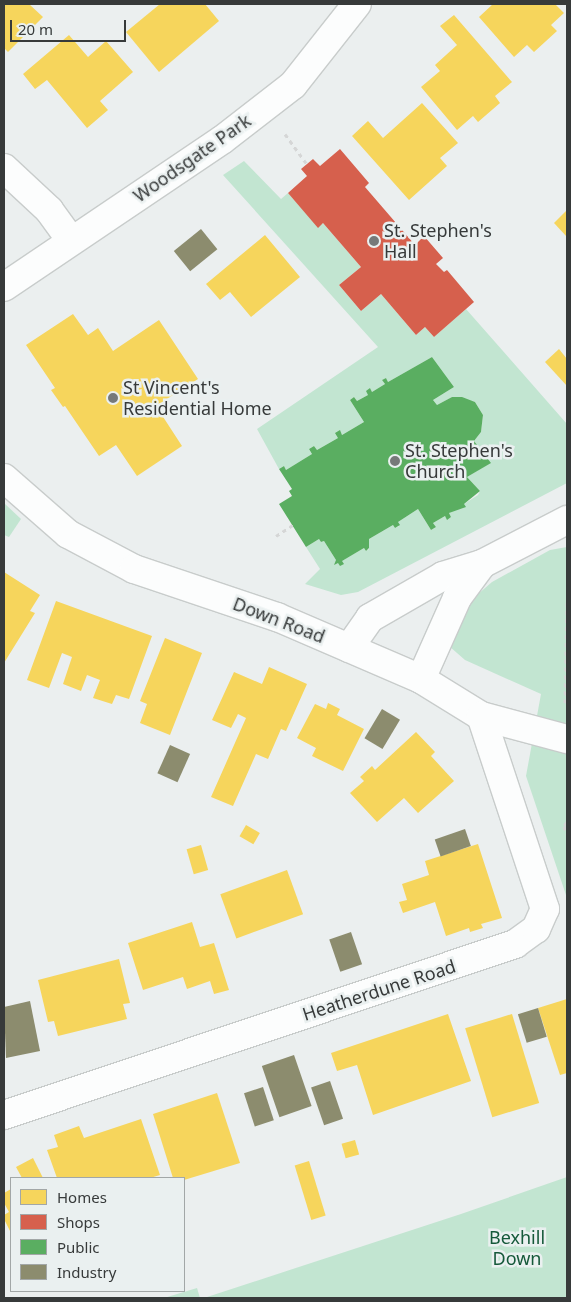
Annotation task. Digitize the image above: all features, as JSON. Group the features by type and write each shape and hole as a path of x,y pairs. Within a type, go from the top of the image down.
{"street":[{"name":"Woodsgate Park","path":"4,287 71,240 222,140 293,85 357,4"},
{"path":"4,168 49,210 71,240"},
{"name":"Down Road","path":"4,478 68,534 134,569 277,617 421,679 481,716 565,738"},
{"path":"349,648 370,618 443,576 482,564 567,520"},
{"path":"421,679 457,598 482,564"},
{"name":"Heatherdune Road","path":"4,1115 515,944 536,929 546,909 481,716"}],"path":[{"path":"276,536 292,525"},
{"path":"565,738 567,602"},
{"path":"567,822 564,826 567,834"}],"green space":[{"path":"244,161 281,199 288,193 318,227 323,223 361,267 339,285 361,311 381,294 416,335 425,327 434,337 466,309 567,424 567,483 358,592 341,595 305,584 320,569 306,547 319,539 321,542 324,541 338,563 364,548 366,551 369,549 369,539 393,525 395,528 399,526 398,522 418,509 431,530 436,527 433,523 445,516 447,519 451,517 449,513 460,506 462,509 464,504 478,495 480,491 467,477 490,463 474,441 481,432 483,415 475,402 452,397 437,405 433,400 454,387 432,357 388,382 386,378 382,380 385,384 372,392 370,388 368,395 357,401 354,397 350,400 364,422 342,435 340,431 338,438 317,450 314,446 309,449 312,454 286,470 284,466 279,469 257,429 378,347 223,175"},
{"path":"4,503 21,519 9,537 4,535"},
{"path":"567,547 567,898 526,776 541,694 465,660 449,646 470,601 492,582 550,550"},
{"name":"Bexhill Down","path":"567,1177 567,1298 204,1298 461,1214"},
{"path":"197,1288 200,1298 164,1298 185,1292"}],"building: Homes":[{"path":"4,4 29,4 43,17 8,52 4,48"},
{"path":"160,4 205,4 219,21 159,72 126,32"},
{"path":"493,4 555,4 564,13 551,25 557,31 534,52 527,45 514,57 479,17"},
{"path":"454,15 512,82 495,96 500,103 478,122 473,116 457,130 421,87 440,71 435,65 457,45 440,26"},
{"path":"69,35 88,57 106,41 133,72 100,101 108,110 87,128 47,80 35,89 23,74"},
{"path":"422,103 458,143 440,158 447,166 409,200 352,136 368,121 383,138"},
{"path":"567,210 567,237 554,223"},
{"path":"265,235 300,277 251,317 230,292 220,300 206,284"},
{"name":"St Vincent's Residential Home","path":"73,314 88,335 98,328 113,351 159,320 198,379 156,406 182,446 137,476 116,445 99,456 65,406 63,407 51,390 55,388 26,345"},
{"path":"559,349 567,359 567,386 545,362"},
{"path":"4,572 40,595 30,611 35,613 4,663"},
{"path":"56,601 152,636 129,699 116,695 112,704 93,698 100,680 87,675 81,691 63,684 72,657 62,653 49,688 27,680"},
{"path":"165,638 202,653 170,735 140,723 147,704 140,701"},
{"path":"269,667 307,684 286,731 281,729 268,759 256,754 233,806 211,797 246,718 238,714 231,728 212,720 234,672 262,684"},
{"path":"328,703 340,709 337,715 364,729 343,771 312,756 316,748 297,738 315,704 326,709"},
{"path":"416,732 435,752 431,756 454,781 418,813 404,798 377,822 350,793 364,781 360,777 372,766 375,770"},
{"path":"246,825 260,833 253,844 240,836"},
{"path":"478,844 502,918 481,924 483,928 470,932 469,928 446,936 435,902 403,913 399,902 407,900 402,884 429,875 425,861"},
{"path":"201,845 208,870 194,874 187,849"},
{"path":"287,870 303,914 236,938 220,894"},
{"path":"192,922 200,947 214,943 229,990 214,994 210,981 187,989 183,977 143,990 128,943"},
{"path":"119,959 130,1003 123,1004 127,1019 58,1036 54,1021 48,1022 38,980"},
{"path":"567,999 567,1073 560,1075 538,1008"},
{"path":"448,1014 471,1081 373,1115 357,1065 337,1071 331,1053"},
{"path":"512,1014 539,1103 492,1117 465,1028"},
{"path":"217,1093 240,1163 185,1180 185,1177 173,1177 153,1114"},
{"path":"141,1119 160,1175 153,1177 57,1177 47,1150 58,1147 54,1135 79,1126 84,1138"},
{"path":"355,1140 359,1154 346,1158 342,1144"},
{"path":"33,1158 42,1177 21,1177 16,1167"},
{"path":"309,1161 326,1216 311,1220 295,1165"},
{"path":"10,1190 10,1231 4,1219 4,1215 9,1212 4,1203 4,1193"}],"building: Shops":[{"name":"St. Stephen's Hall","path":"340,149 369,183 365,187 415,245 424,236 443,258 436,264 444,272 447,270 474,302 434,337 425,327 416,335 381,294 361,311 339,285 361,267 323,223 318,228 288,193 307,176 301,169 313,159 320,166"}],"building: Public":[{"name":"St. Stephen's Church","path":"432,357 454,387 433,400 437,405 452,397 462,397 475,402 483,415 481,432 474,441 491,463 467,477 480,491 464,504 466,507 449,513 451,517 447,520 445,516 433,523 436,527 431,530 418,509 398,522 400,525 395,528 393,525 369,539 369,548 366,551 364,548 342,561 344,564 340,566 338,563 334,565 336,560 324,541 321,542 319,539 306,547 279,504 292,496 289,491 292,489 279,469 284,466 286,470 312,454 309,449 314,446 317,450 338,438 335,433 340,430 342,435 364,422 350,400 354,397 357,401 368,395 366,391 370,388 372,392 385,384 382,380 386,378 388,382"}],"building: Industry":[{"path":"201,229 217,249 190,271 174,251"},
{"path":"382,709 400,720 382,749 364,738"},
{"path":"170,745 190,754 177,782 157,773"},
{"path":"465,829 471,846 441,856 435,839"},
{"path":"351,932 362,964 340,972 329,939"},
{"path":"30,1001 40,1051 6,1058 4,1007"},
{"path":"538,1008 547,1037 527,1043 518,1014"},
{"path":"294,1055 312,1106 279,1117 262,1066"},
{"path":"330,1081 343,1119 324,1125 311,1088"},
{"path":"263,1087 274,1120 255,1126 244,1093"}],"place":[{"name":"St. Stephen's Hall","path":"374,241"},
{"name":"St Vincent's Residential Home","path":"113,398"},
{"name":"St. Stephen's Church","path":"395,461"}]}
